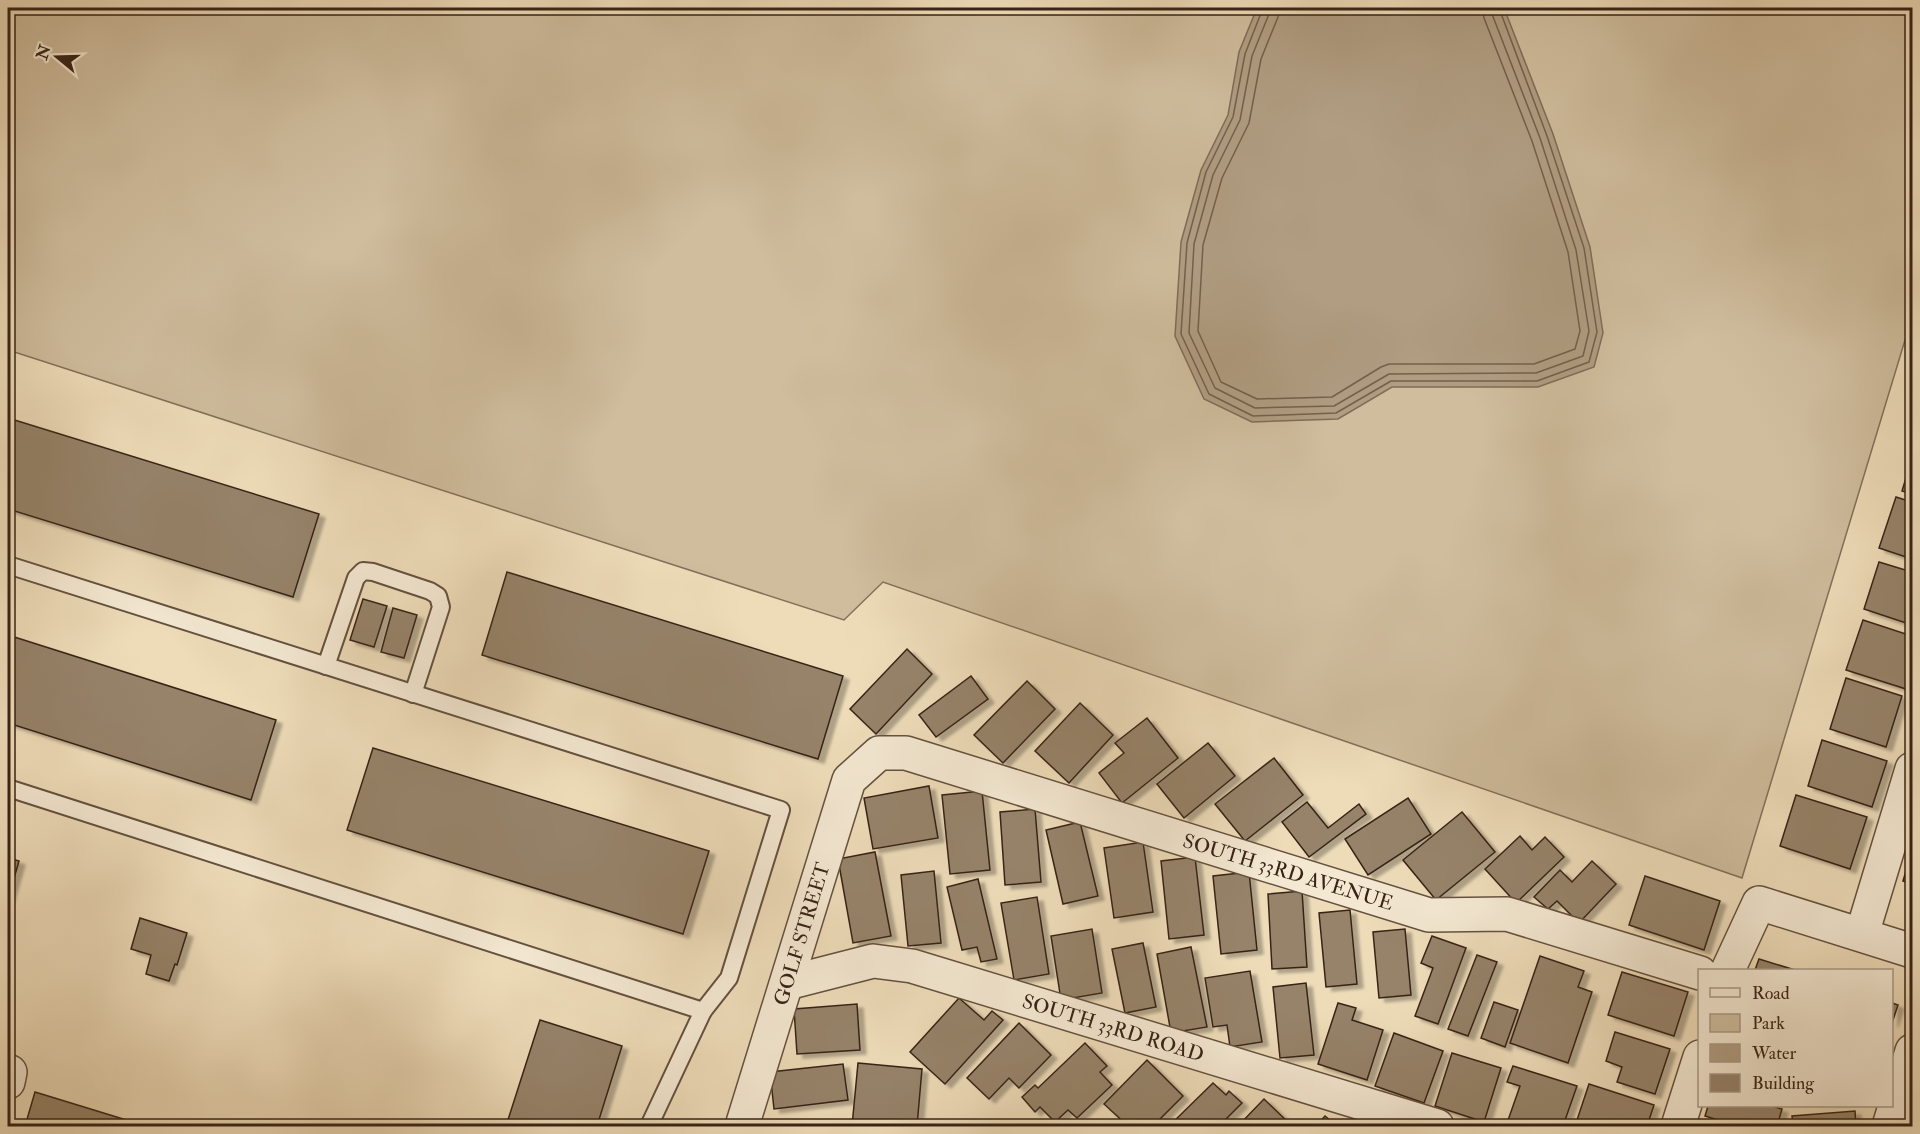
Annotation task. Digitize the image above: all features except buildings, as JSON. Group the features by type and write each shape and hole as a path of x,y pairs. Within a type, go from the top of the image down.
{"street":[{"name":"SOUTH 33RD AVENUE","path":"879,753 906,753 1429,915 1507,914 1698,972"},
{"name":"GOLF STREET","path":"742,1126 849,780 879,753"},
{"path":"1862,934 1912,769"},
{"path":"1728,969 1759,903 1912,951"},
{"name":"SOUTH 33RD ROAD","path":"787,983 873,961 912,966 1437,1126"},
{"path":"1889,1126 1912,1051"},
{"path":"1678,1126 1698,1063"}],"lane":[{"path":"8,565 781,810 729,978 703,1011 649,1126"},
{"path":"326,666 356,578 363,571 373,572 430,591 438,596 441,607 413,694"},
{"path":"8,788 703,1011"}],"green space":[{"path":"8,8 1912,8 1912,317 1742,878 883,582 844,620 8,350"}],"water":[{"path":"1257,8 1504,8 1553,134 1590,247 1603,333 1594,367 1538,387 1392,387 1338,419 1252,422 1204,399 1175,336 1181,242 1201,170 1228,115 1239,52"}]}
